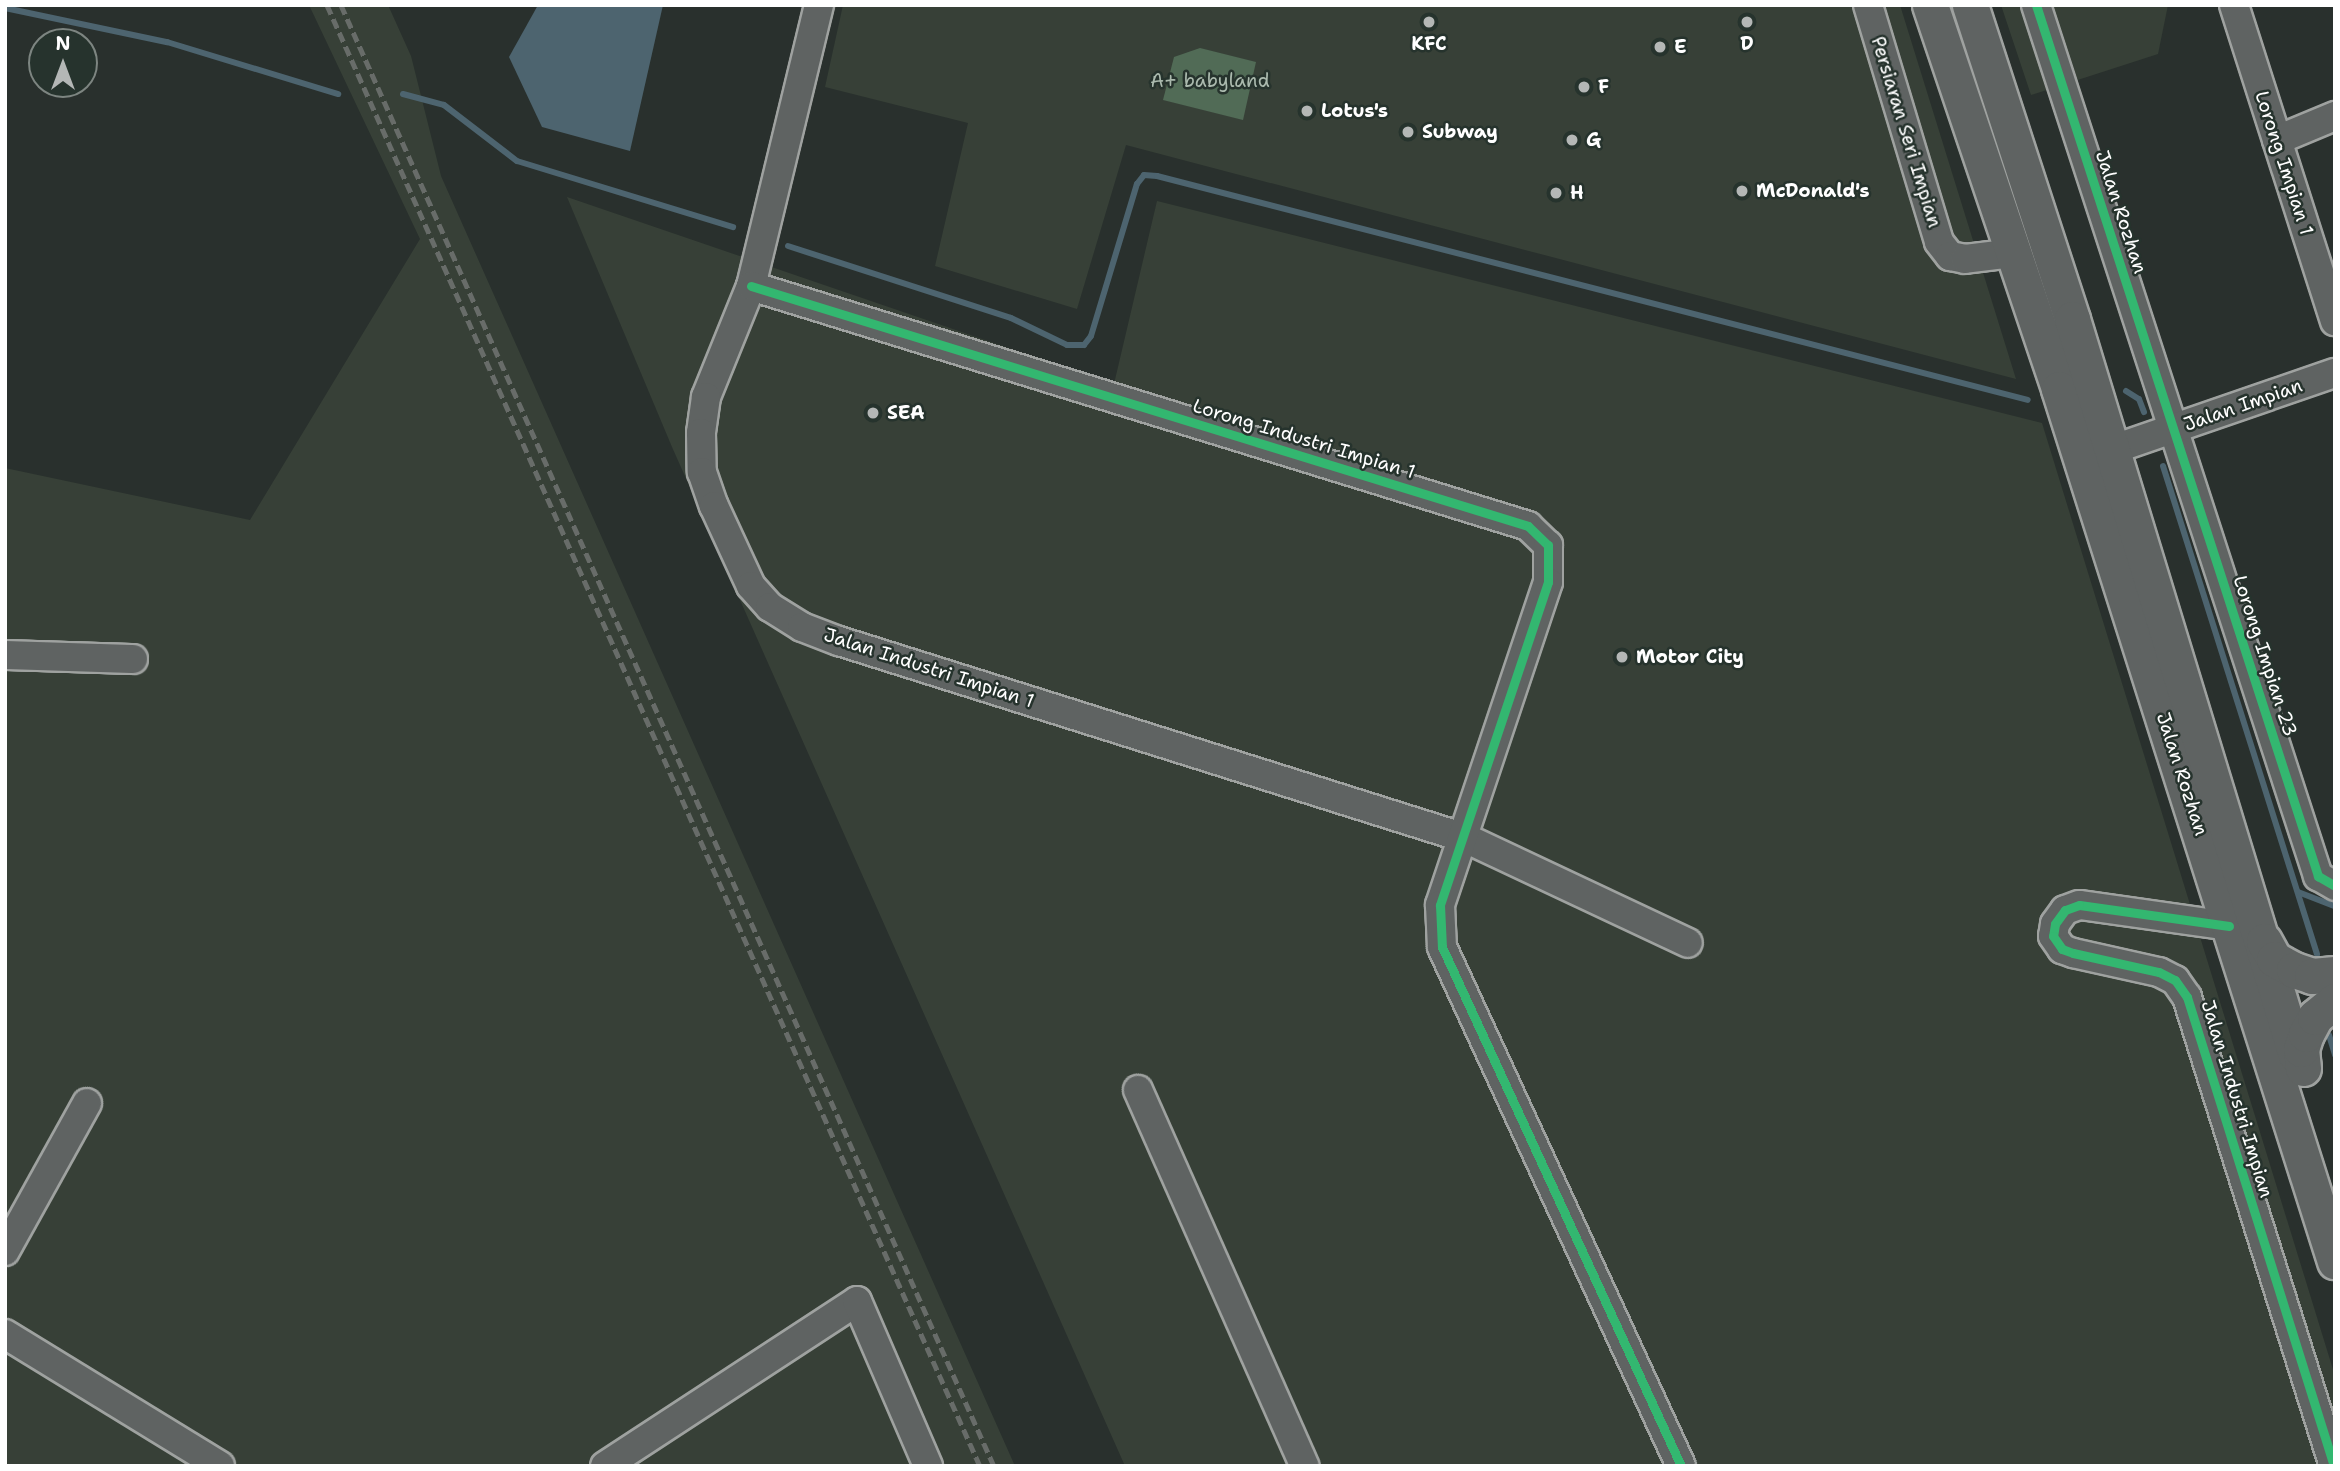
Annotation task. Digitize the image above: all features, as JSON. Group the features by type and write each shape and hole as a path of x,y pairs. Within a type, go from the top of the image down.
{"main road":[{"name":"Jalan Rozhan","path":"1930,5 2013,254 2096,455 2234,919"},
{"name":"Jalan Rozhan","path":"1969,5 2096,455 2234,919 2272,1003 2335,1261"},
{"path":"2234,919 2274,959 2312,976 2335,976"},
{"path":"2234,919 2290,1073"},
{"path":"2290,1073 2315,1017 2335,999"},
{"name":"Jalan Rozhan","path":"2290,1073 2335,1179"}],"street":[{"name":"Jalan Industri Impian 1","path":"819,5 751,286 706,397 702,472 751,586 770,607 802,627 839,640 1465,838 1688,943"},
{"name":"Persiaran Seri Impian","path":"1868,5 1939,242 1950,256 1984,260 2013,254"},
{"path":"1980,40 1990,5"},
{"name":"Jalan Rozhan","path":"2036,5 2173,429"},
{"name":"Lorong Impian 1","path":"2234,5 2335,321"},
{"path":"2277,139 2335,117"},
{"name":"Lorong Industri Impian 1","path":"751,286 1528,526 1548,545 1548,582 1465,838 1440,905 1442,947 1681,1466"},
{"name":"Jalan Impian","path":"2096,455 2335,373"},
{"name":"Lorong Impian 23","path":"2173,429 2318,876 2335,886"},
{"path":"5,655 132,659"},
{"name":"Jalan Industri Impian","path":"2234,919 2079,905 2066,910 2055,923 2053,936 2062,949 2073,953 2160,972 2175,980 2187,997 2334,1466"},
{"path":"2272,1003 2335,976"},
{"path":"2272,1003 2335,999"},
{"path":"1138,1090 1305,1466"},
{"path":"5,1251 87,1103"},
{"path":"605,1466 857,1301 928,1466"},
{"path":"5,1334 220,1466"}],"shaded area":[{"path":"309,5 388,5 411,56 441,176 1015,1466 5,1466 5,468 250,520 420,239"},
{"path":"843,5 1900,5 2016,379 1126,145 1077,309 935,266 968,123 825,87"},
{"path":"2001,5 2168,5 2158,54 2031,95"},
{"path":"567,197 1114,384 1157,201 2042,423 2335,1376 2335,1466 1125,1466 672,447"}],"green space":[{"name":"A+ babyland","path":"1200,48 1256,62 1243,120 1163,100 1174,57"}],"water":[{"path":"538,5 663,5 630,151 542,127 509,57"}],"waterway":[{"path":"5,8 167,42 338,94"},
{"path":"403,94 444,105 517,161 733,227"},
{"path":"788,246 1011,318 1067,345 1084,345 1091,336 1137,184 1144,175 1157,176 2028,400"},
{"path":"2126,391 2139,399 2144,412"},
{"path":"2163,466 2317,954"},
{"path":"2298,892 2335,906"},
{"path":"2329,1035 2335,1055"}],"railway":[{"path":"327,5 980,1466"},
{"path":"341,5 994,1466"}],"cycle path":[{"path":"2036,5 2318,876 2335,886"},
{"path":"751,286 1528,526 1548,545 1548,582 1440,905 1442,947 1681,1466"},
{"path":"2229,926 2079,905 2065,910 2055,924 2053,936 2062,949 2073,953 2159,972 2175,980 2187,997 2334,1466"}],"place":[{"name":"KFC","path":"1429,22"},
{"name":"D","path":"1747,22"},
{"name":"E","path":"1660,47"},
{"name":"F","path":"1584,87"},
{"name":"Lotus's","path":"1307,111"},
{"name":"Subway","path":"1408,132"},
{"name":"G","path":"1572,140"},
{"name":"McDonald's","path":"1742,191"},
{"name":"H","path":"1556,193"},
{"name":"SEA","path":"873,413"},
{"name":"Motor City","path":"1622,657"}]}
